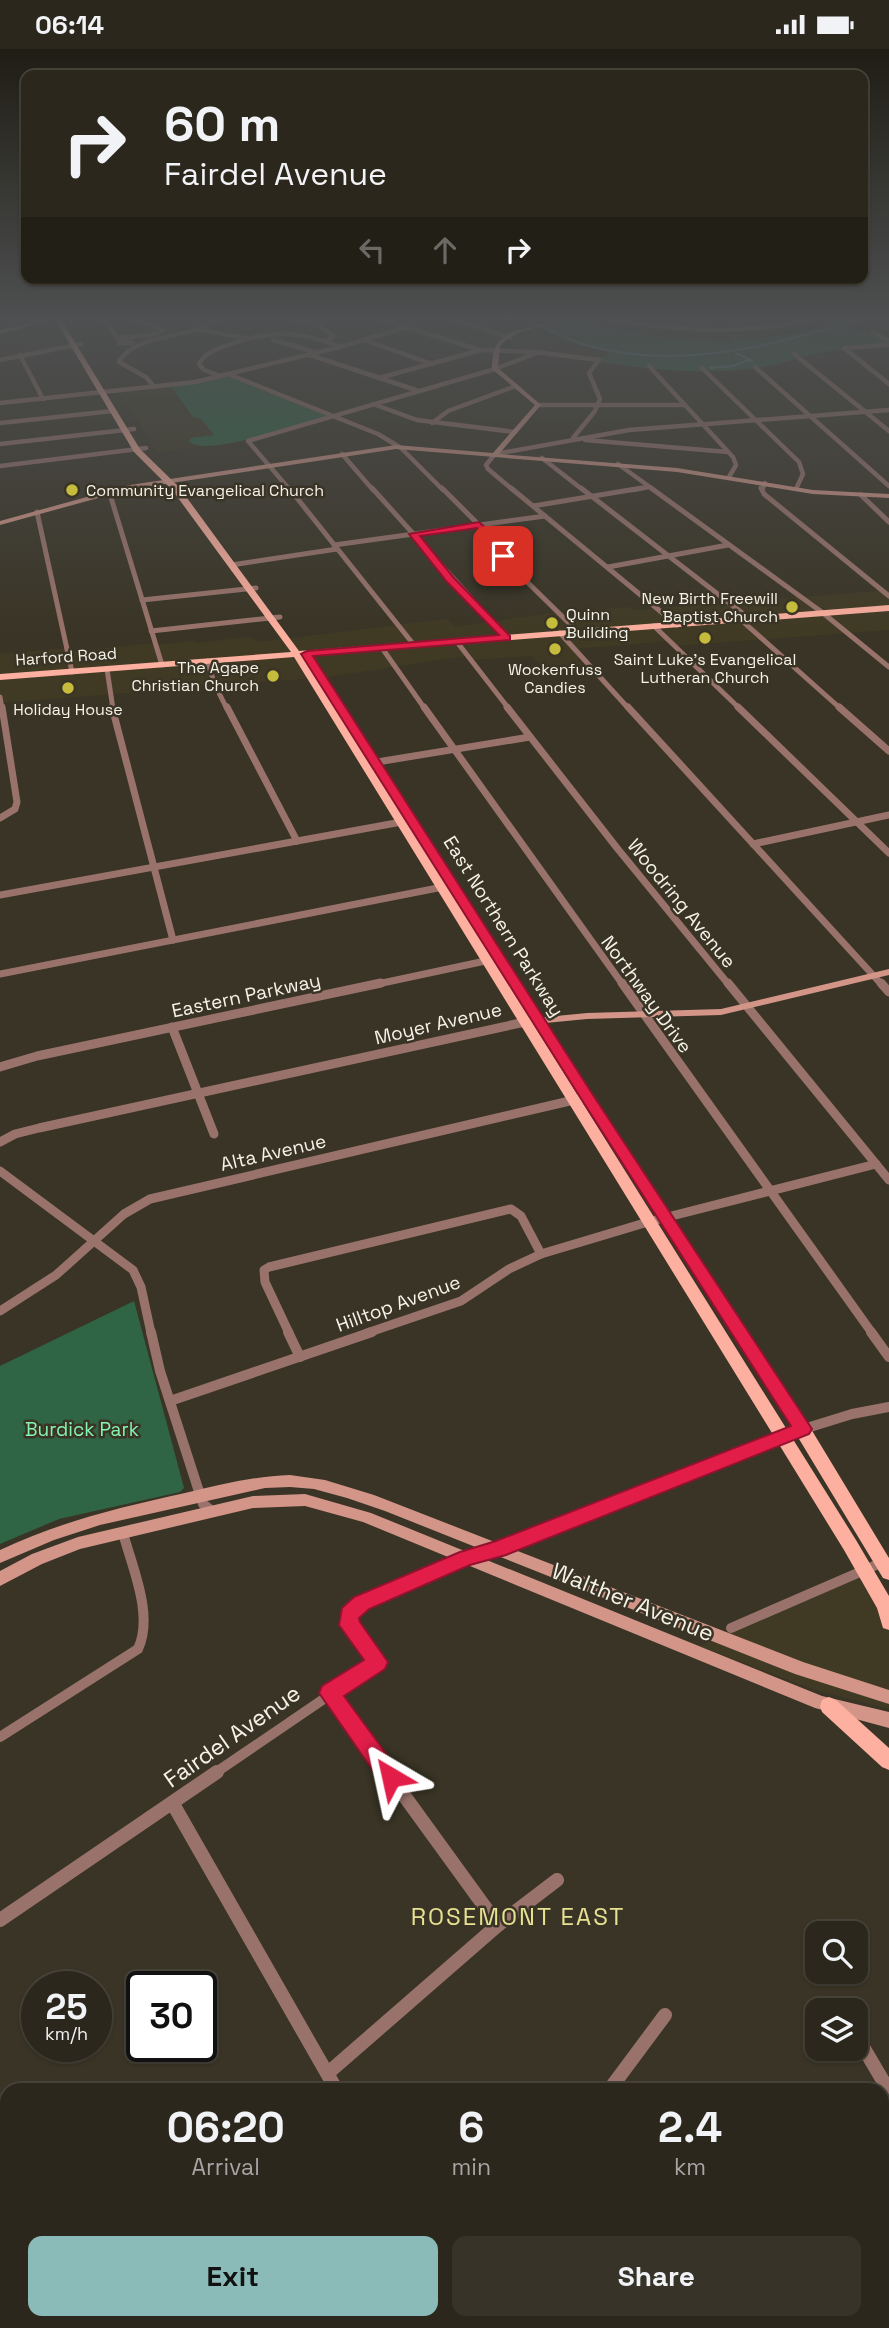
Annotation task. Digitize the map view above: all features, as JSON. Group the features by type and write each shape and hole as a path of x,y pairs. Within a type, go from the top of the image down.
{"main road":[{"name":"East Northern Parkway","path":"120,422 137,450 173,480"},
{"name":"East Northern Parkway","path":"129,422 302,654 447,886 487,960 532,1021"},
{"name":"Harford Road","path":"0,677 889,608"},
{"name":"East Northern Parkway","path":"447,886 499,958 532,1021 648,1222 864,1570 886,1607 889,1622"},
{"name":"East Northern Parkway","path":"579,1099 664,1217 726,1311 802,1429 886,1568"},
{"path":"707,1316 726,1311"},
{"name":"Walther Avenue","path":"467,1557 780,1688 830,1706 889,1720"},
{"path":"830,1706 889,1761"}],"street":[{"path":"311,422 248,442 414,645"},
{"path":"349,422 383,436 401,447 495,541 509,564 578,632"},
{"path":"523,422 487,467 677,625"},
{"path":"573,438 585,422"},
{"path":"495,454 629,430 724,422"},
{"path":"758,422 801,465 803,476 796,489"},
{"path":"817,422 889,487"},
{"path":"432,423 515,432"},
{"path":"701,424 736,462 729,477"},
{"path":"0,444 134,429"},
{"path":"573,438 728,452"},
{"path":"0,523 109,491 401,447 618,464 729,477 796,489 889,496"},
{"path":"0,466 146,448"},
{"path":"342,454 451,580 507,638"},
{"path":"542,458 669,556 745,619 889,751"},
{"path":"618,464 823,613 889,667"},
{"path":"765,484 761,488 764,494 889,596"},
{"path":"533,506 649,487"},
{"path":"109,491 162,665"},
{"path":"861,495 889,522"},
{"path":"37,512 72,672"},
{"path":"235,564 413,534 545,516"},
{"path":"608,567 728,545"},
{"path":"142,600 252,588"},
{"path":"151,631 276,617"},
{"path":"654,626 889,853"},
{"path":"560,633 889,992"},
{"name":"Woodring Avenue","path":"457,642 530,737 889,1180"},
{"name":"Northway Drive","path":"382,647 889,1357"},
{"path":"207,661 215,685 297,841"},
{"path":"107,669 112,705 173,940"},
{"path":"0,697 17,802 15,809 0,818"},
{"path":"370,763 530,737"},
{"path":"753,844 889,815"},
{"path":"0,895 407,821"},
{"path":"0,974 447,886"},
{"name":"Eastern Parkway","path":"0,1067 37,1056 499,958"},
{"name":"Moyer Avenue","path":"0,1142 39,1128 532,1021 596,1015 698,1014 747,1007 889,972"},
{"path":"172,1027 214,1134"},
{"name":"Alta Avenue","path":"0,1311 56,1275 131,1208 159,1196 579,1099"},
{"name":"Hilltop Avenue","path":"170,1401 460,1301 509,1269 541,1254 664,1217 876,1164"},
{"path":"0,1171 133,1269 140,1280 160,1371 203,1504 212,1511"},
{"path":"300,1357 271,1297 264,1271 280,1264 506,1209 514,1210 521,1216 541,1254"},
{"name":"Fairdel Avenue","path":"0,1920 378,1662 349,1625 349,1614 362,1603 467,1557 499,1549 781,1436 889,1408"},
{"name":"Walther Avenue","path":"0,1557 37,1539 84,1522 270,1481 306,1482 350,1492 801,1669 889,1697"},
{"name":"Walther Avenue","path":"0,1579 78,1543 212,1511 284,1500 324,1504 366,1517 467,1557"},
{"path":"0,1737 138,1649 143,1643 144,1619 123,1533"},
{"path":"731,1628 864,1570 886,1568"},
{"path":"330,1693 498,1925"},
{"path":"173,1804 333,2083"},
{"path":"328,2073 498,1925 557,1880"},
{"path":"614,2083 665,2015"},
{"path":"868,2055 884,2083"}],"shaded area":[{"path":"138,422 225,422 238,442 157,452"},
{"path":"889,590 889,630 675,646 669,641 575,649 582,658 578,659 588,670 550,676 532,656 470,660 466,656 328,677 0,703 0,654 66,648 68,652 250,637 257,642 447,619 455,627 557,612 561,615 629,607 633,610"},
{"path":"864,1572 889,1629 889,1709 815,1690 700,1646"}],"green space":[{"path":"204,422 306,422 234,443 214,446 189,441 191,438 214,435"},
{"name":"Burdick Park","path":"134,1301 184,1488 180,1492 59,1519 0,1544 0,1366"}],"place":[{"name":"Community Evangelical Church","path":"72,490"},
{"name":"New Birth Freewill Baptist Church","path":"792,607"},
{"name":"Quinn Building","path":"552,623"},
{"name":"Saint Luke's Evangelical Lutheran Church","path":"705,638"},
{"name":"Wockenfuss Candies","path":"555,649"},
{"name":"The Agape Christian Church","path":"273,676"},
{"name":"Holiday House","path":"68,688"}],"district":[{"name":"ROSEMONT EAST","path":"518,1917"}],"route":[{"path":"391,1777 330,1693 378,1662 349,1625 349,1614 362,1603 467,1557 499,1549 802,1429 587,1097 307,654 507,638 451,580 413,534 479,525 495,541 503,556"}]}
